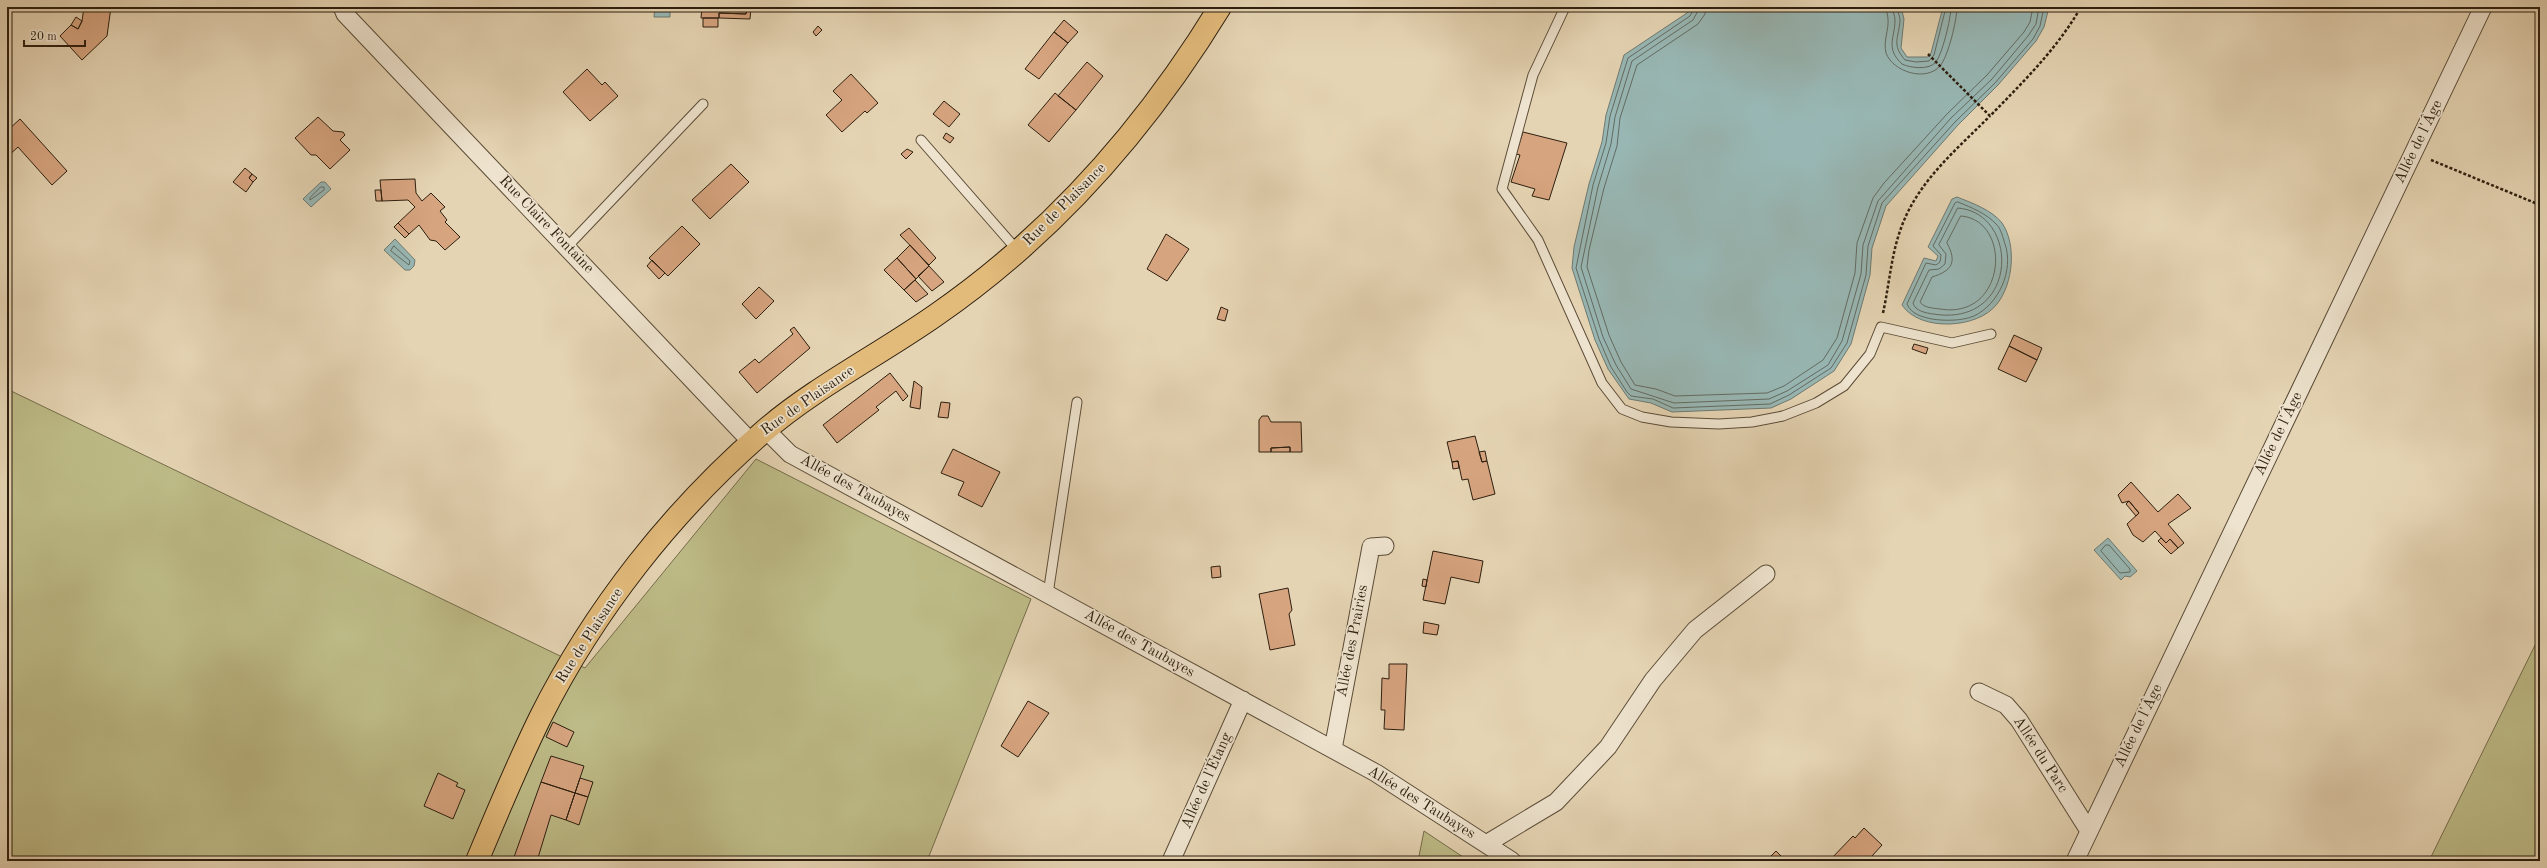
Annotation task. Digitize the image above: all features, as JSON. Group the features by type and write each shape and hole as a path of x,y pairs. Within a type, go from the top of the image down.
{"main road":[{"name":"Rue de Plaisance","path":"477,861 541,717 572,661 610,602 692,500 759,436 814,394 935,316 1018,251 1056,217 1134,131 1193,52 1220,7"}],"street":[{"name":"Rue Claire Fontaine","path":"342,7 345,14 567,246 759,436"},
{"name":"Allée de l'Âge","path":"2075,861 2483,7"},
{"name":"Allée des Taubayes","path":"759,436 1376,773 1512,861"},
{"name":"Allée des Prairies","path":"1333,749 1371,547 1385,546"},
{"path":"1486,844 1556,802 1608,746 1653,680 1695,630 1766,574"},
{"name":"Allée du Parc","path":"1979,692 2006,705 2019,720 2089,831"},
{"name":"Allée de l'Étang","path":"1171,861 1243,700"}],"lane":[{"path":"1565,7 1533,75 1502,189 1538,240 1602,383 1622,409 1642,417 1672,422 1752,422 1784,416 1816,402 1844,386 1870,354 1881,327 1952,342 1991,334"},
{"path":"567,246 703,104"},
{"path":"921,140 1018,251"},
{"path":"1048,594 1077,402"}],"path":[{"path":"1881,327 1900,232 1912,203 1929,178 2044,60 2070,26 2081,7"},
{"path":"1928,54 1990,116"},
{"path":"2414,153 2540,205"}],"shaded area":[{"path":"7,389 585,668 756,459 1031,599 927,861 7,861"},
{"path":"2540,635 2540,861 2429,861"},
{"path":"1424,831 1469,861 1418,861"}],"water":[{"path":"655,7 670,7 670,17 654,17"},
{"path":"1692,7 1901,7 1904,19 1901,48 1907,57 1928,57 1931,53 1943,7 2049,7 2044,27 2036,41 1998,85 1958,125 1886,206 1872,248 1870,275 1851,344 1834,371 1791,399 1771,408 1672,412 1651,403 1629,399 1608,369 1595,340 1572,268 1574,247 1589,184 1602,142 1606,115 1624,55 1687,13"},
{"path":"321,182 325,182 331,189 311,207 303,199"},
{"path":"1957,197 1975,204 1993,214 2002,223 2010,242 2010,275 2002,296 1997,304 1988,312 1977,318 1963,322 1949,324 1935,323 1922,320 1910,314 1902,305 1924,258 1936,261 1938,256 1928,247 1952,199"},
{"path":"395,239 415,260 414,266 410,270 405,270 384,250"},
{"path":"2108,538 2137,571 2130,577 2125,576 2121,580 2094,550"}],"building":[{"path":"84,7 111,7 107,36 82,60 60,36 71,25 78,29 82,21"},
{"path":"690,7 702,7 701,11 689,11"},
{"path":"702,7 747,7 746,14 719,13 719,18 701,18"},
{"path":"747,7 751,7 750,19 719,18 719,13 746,14"},
{"path":"76,17 82,21 78,29 71,25"},
{"path":"703,18 718,18 718,27 703,27"},
{"path":"1064,20 1078,32 1068,43 1054,32"},
{"path":"818,26 822,30 816,36 813,32"},
{"path":"1054,32 1068,43 1039,79 1025,69"},
{"path":"1087,62 1103,76 1076,110 1058,96"},
{"path":"587,69 602,85 605,82 618,96 590,121 563,92"},
{"path":"851,74 878,103 867,113 865,111 842,132 826,115 842,100 833,91"},
{"path":"1055,93 1076,110 1049,142 1028,125"},
{"path":"944,101 960,114 949,127 933,114"},
{"path":"318,117 333,131 343,132 345,135 340,140 350,150 330,169 316,155 311,155 295,138"},
{"path":"20,119 67,171 52,185 18,147 7,157 7,131"},
{"path":"1523,132 1567,143 1549,200 1532,196 1535,189 1511,182 1520,155 1516,154"},
{"path":"946,133 954,138 950,143 943,138"},
{"path":"907,149 913,152 906,159 901,154"},
{"path":"731,164 749,182 710,219 692,200"},
{"path":"245,168 252,174 249,178 253,182 246,192 233,182"},
{"path":"252,174 257,178 253,182 249,178"},
{"path":"415,179 416,193 422,201 431,193 445,207 440,211 447,220 445,222 460,237 445,250 436,241 430,240 419,225 409,234 398,223 415,207 408,200 382,201 380,180"},
{"path":"375,190 381,190 382,201 376,201"},
{"path":"398,223 409,234 405,238 394,227"},
{"path":"682,226 700,244 668,276 649,258"},
{"path":"909,228 936,258 929,265 900,235"},
{"path":"1166,234 1189,249 1167,281 1147,269"},
{"path":"910,245 929,266 916,279 897,258"},
{"path":"897,258 916,279 904,290 884,270"},
{"path":"652,260 665,273 659,279 647,266"},
{"path":"929,266 944,282 932,291 918,276"},
{"path":"915,280 928,294 916,302 904,290"},
{"path":"759,287 774,301 756,319 742,304"},
{"path":"1221,307 1228,310 1225,321 1217,319"},
{"path":"794,327 810,348 757,393 739,372 755,359 759,363 793,334 790,330"},
{"path":"2014,335 2042,348 2037,360 2009,346"},
{"path":"1914,344 1928,348 1926,354 1912,349"},
{"path":"2009,346 2037,360 2026,382 1998,369"},
{"path":"890,373 908,396 903,401 896,391 876,407 879,410 837,443 823,425"},
{"path":"914,381 922,387 920,409 910,407"},
{"path":"941,402 950,403 948,418 938,417"},
{"path":"1262,416 1268,416 1271,422 1301,422 1302,452 1290,452 1290,447 1271,448 1271,452 1259,452 1259,420"},
{"path":"1475,436 1482,462 1487,461 1495,494 1473,500 1468,479 1462,480 1458,461 1452,462 1447,442"},
{"path":"1290,447 1290,452 1271,452 1271,448"},
{"path":"953,449 1000,472 982,507 958,495 964,482 941,473"},
{"path":"1485,451 1487,461 1482,462 1479,452"},
{"path":"1458,461 1459,468 1453,469 1452,462"},
{"path":"2131,482 2158,512 2178,494 2191,508 2168,524 2184,543 2178,548 2170,539 2166,543 2155,531 2143,542 2133,535 2127,524 2139,513 2129,501 2122,503 2118,495"},
{"path":"2129,501 2139,513 2136,516 2126,504"},
{"path":"2161,538 2166,543 2170,539 2178,548 2171,554 2158,541"},
{"path":"1433,551 1483,561 1479,583 1451,577 1445,604 1423,600"},
{"path":"1220,566 1221,577 1212,578 1211,567"},
{"path":"1423,579 1427,580 1426,587 1422,586"},
{"path":"1288,588 1292,610 1289,614 1295,645 1270,650 1259,594"},
{"path":"1424,622 1439,625 1437,635 1423,633"},
{"path":"1389,664 1407,664 1404,730 1384,729 1385,710 1381,710 1382,678 1389,679"},
{"path":"1028,701 1049,713 1018,757 1001,746"},
{"path":"553,722 574,732 567,747 546,737"},
{"path":"551,756 584,766 575,793 541,782"},
{"path":"438,773 458,783 456,786 465,790 453,819 424,806"},
{"path":"580,778 593,782 588,797 575,793"},
{"path":"541,782 575,793 566,820 551,815 537,861 528,861 514,857"},
{"path":"575,793 588,797 579,825 566,820"},
{"path":"1864,828 1882,845 1872,856 1873,857 1870,861 1829,861 1853,836 1855,838"},
{"path":"1776,851 1786,861 1766,861"}]}
